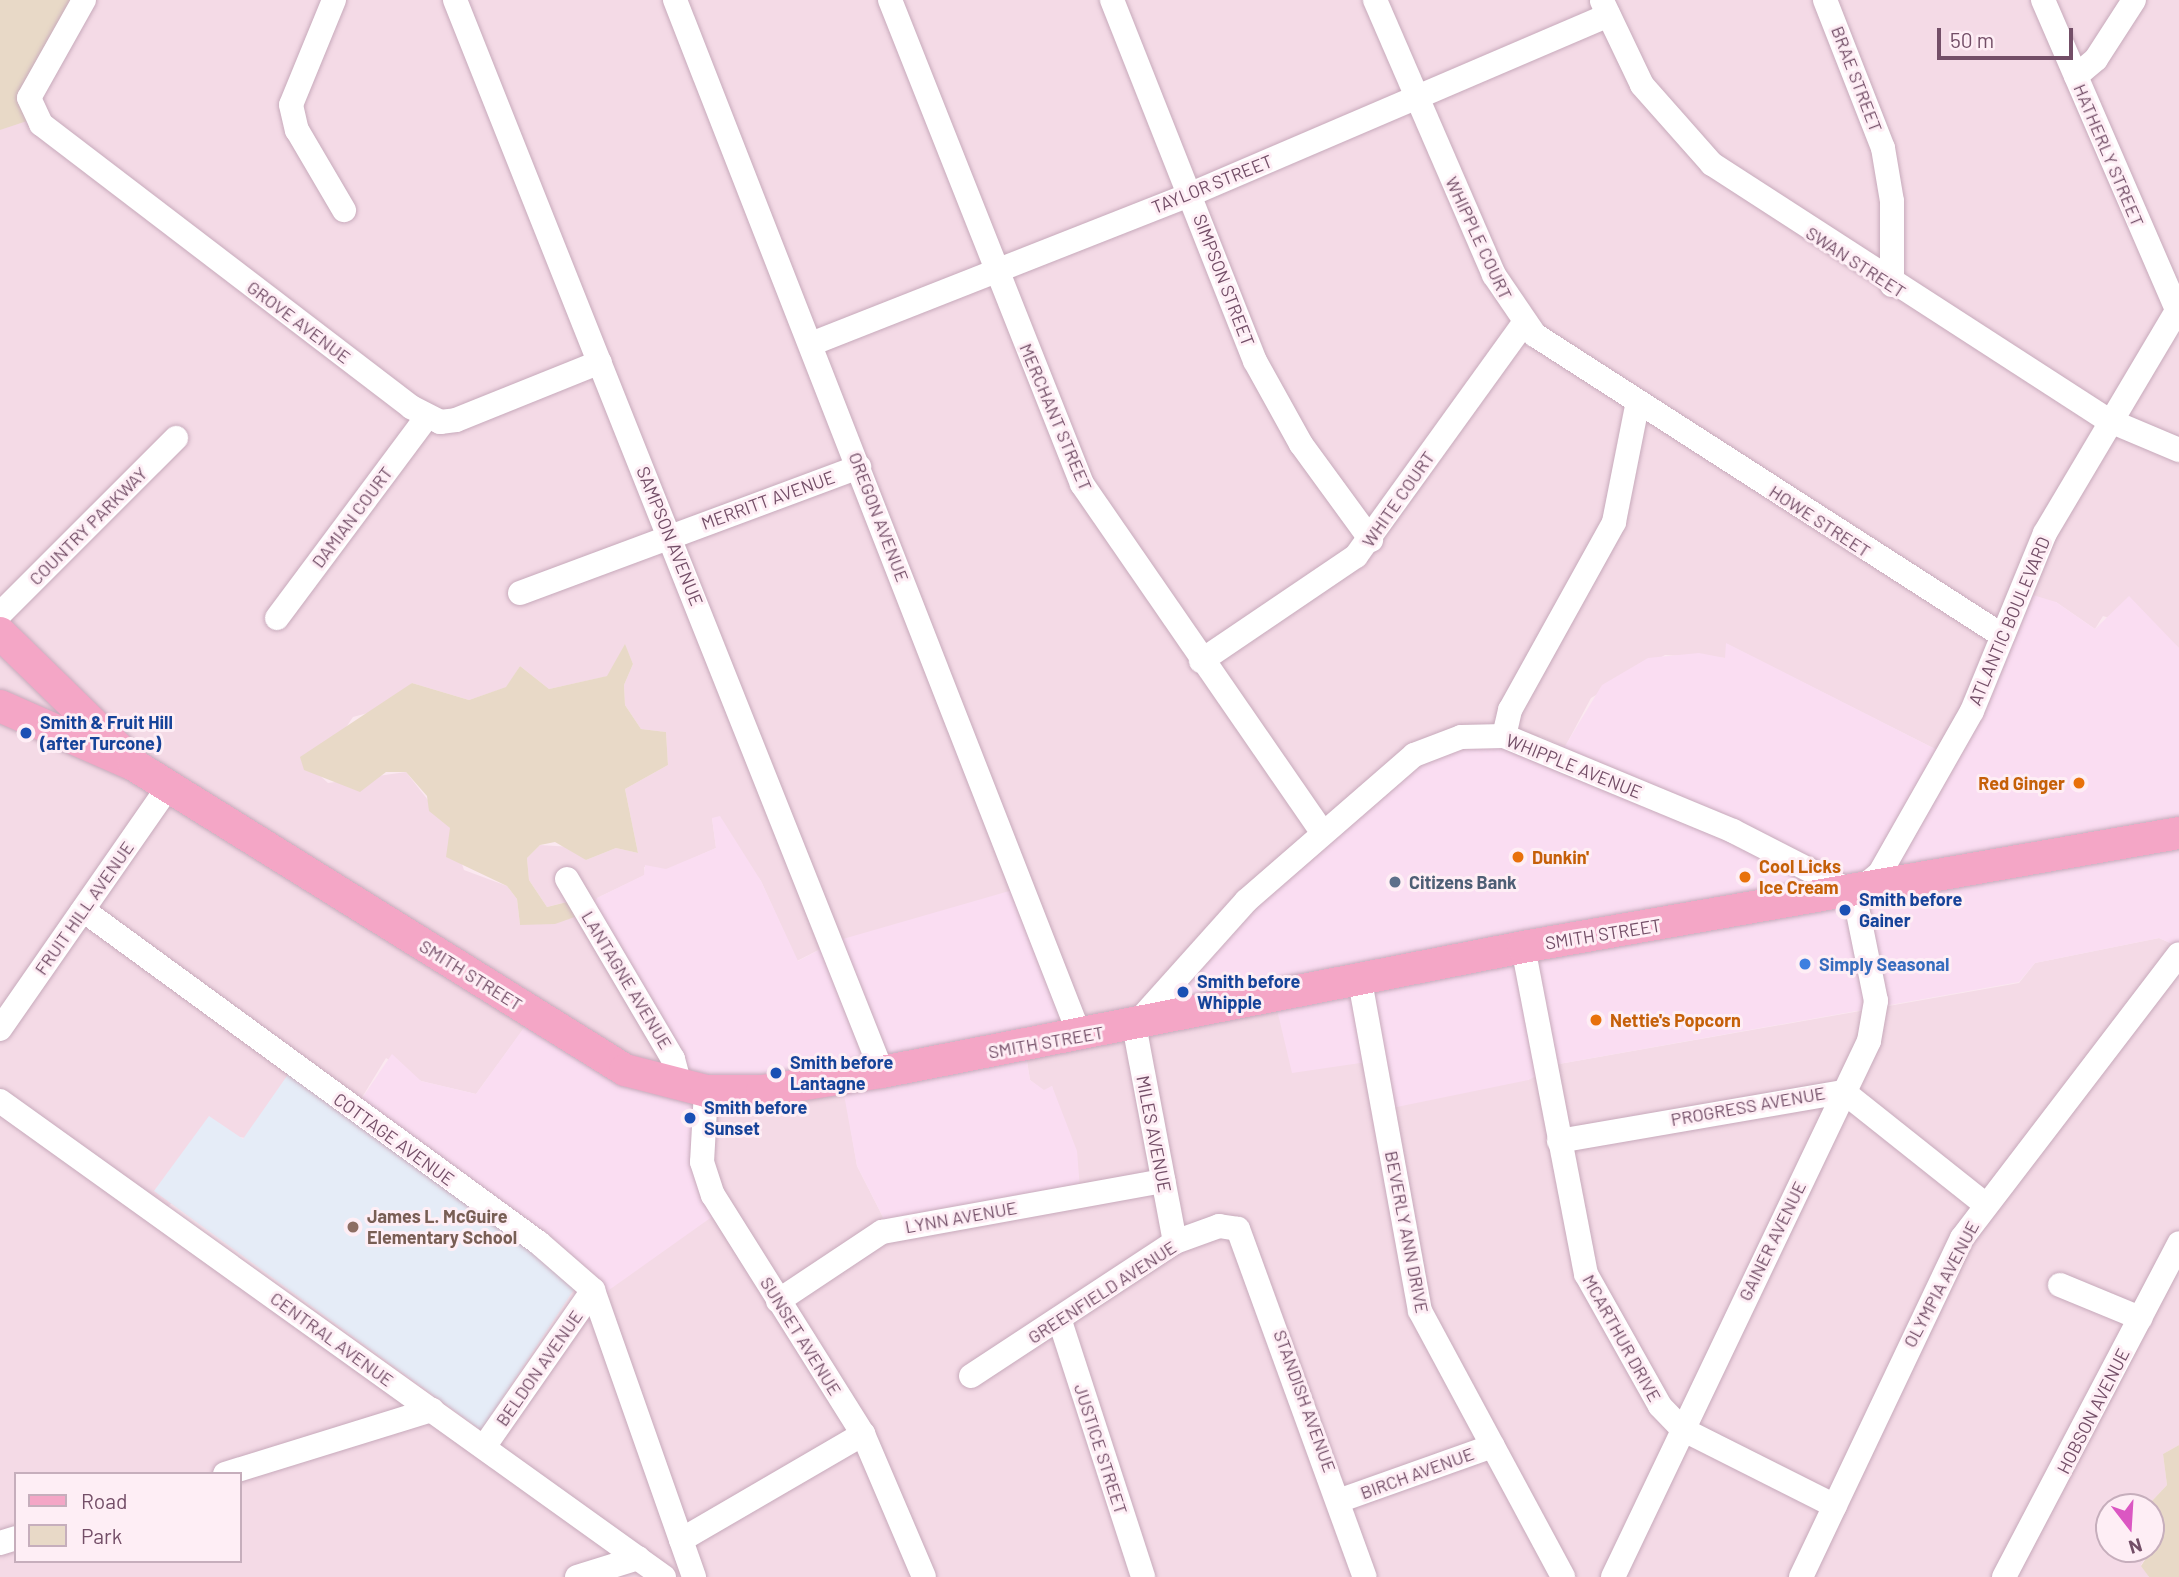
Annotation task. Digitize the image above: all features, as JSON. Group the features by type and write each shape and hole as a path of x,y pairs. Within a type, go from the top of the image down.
{"main road":[{"path":"0,633 134,765"},
{"name":"SMITH STREET","path":"0,706 134,765 607,1060 693,1088 762,1091 882,1072 1134,1026 1523,947 1854,894 2179,833"}],"street":[{"name":"GROVE AVENUE","path":"84,0 35,84 30,108 52,138 427,416"},
{"path":"334,0 300,75 292,115 344,210"},
{"name":"SAMPSON AVENUE","path":"455,0 882,1072"},
{"name":"OREGON AVENUE","path":"675,0 1080,1036"},
{"name":"MERCHANT STREET","path":"890,0 1083,484 1201,661 1321,830"},
{"name":"SIMPSON STREET","path":"1111,0 1281,411 1371,540"},
{"name":"WHIPPLE COURT","path":"1375,0 1494,275 1524,323 1637,406"},
{"name":"BRAE STREET","path":"1825,0 1883,148 1892,201 1892,285"},
{"name":"HATHERLY STREET","path":"2043,0 2178,308"},
{"path":"2076,76 2096,59 2134,0"},
{"name":"TAYLOR STREET","path":"811,344 1191,194 1417,100 1605,7"},
{"name":"SWAN STREET","path":"1605,7 1649,96 1712,164 1892,285 2108,420 2179,450"},
{"name":"ATLANTIC BOULEVARD","path":"1854,894 1880,873 1972,711 2045,533 2108,420 2178,308"},
{"name":"WHITE COURT","path":"1201,661 1339,570 1371,540 1524,323"},
{"path":"427,416 456,420 600,362"},
{"path":"1504,736 1510,710 1614,522 1637,406"},
{"name":"HOWE STREET","path":"1637,406 2003,636"},
{"name":"DAMIAN COURT","path":"277,618 427,416"},
{"name":"COUNTRY PARKWAY","path":"0,614 176,439"},
{"name":"MERRITT AVENUE","path":"520,593 859,467"},
{"name":"WHIPPLE AVENUE","path":"1134,1026 1321,830 1414,755 1461,737 1504,736 1732,831 1854,894"},
{"name":"FRUIT HILL AVENUE","path":"0,1029 169,786"},
{"name":"LANTAGNE AVENUE","path":"567,878 673,1059 693,1088"},
{"name":"GAINER AVENUE","path":"1613,1577 1869,1041 1876,1001 1854,894"},
{"name":"COTTAGE AVENUE","path":"83,910 539,1243 593,1290 694,1577"},
{"name":"MCARTHUR DRIVE","path":"1523,947 1580,1262 1660,1406 1682,1429 1835,1506"},
{"name":"OLYMPIA AVENUE","path":"1801,1577 1930,1299 1985,1203 2179,954"},
{"name":"BEVERLY ANN DRIVE","path":"1360,981 1420,1311 1563,1577"},
{"name":"MILES AVENUE","path":"1134,1026 1175,1242"},
{"name":"SUNSET AVENUE","path":"693,1088 706,1177 778,1301 863,1434 925,1577"},
{"name":"PROGRESS AVENUE","path":"1559,1141 1844,1092 1985,1203"},
{"name":"CENTRAL AVENUE","path":"0,1101 664,1577"},
{"name":"LYNN AVENUE","path":"778,1301 882,1232 1163,1181"},
{"name":"GREENFIELD AVENUE","path":"971,1376 1060,1321 1175,1242 1219,1226 1238,1229"},
{"name":"STANDISH AVENUE","path":"1238,1229 1341,1500 1365,1577"},
{"name":"HOBSON AVENUE","path":"2004,1577 2179,1243"},
{"path":"2060,1285 2140,1318"},
{"name":"BELDON AVENUE","path":"484,1447 593,1290"},
{"name":"JUSTICE STREET","path":"1060,1321 1143,1577"},
{"path":"231,1472 432,1410"},
{"path":"681,1540 863,1434"},
{"name":"BIRCH AVENUE","path":"1341,1500 1493,1446"},
{"path":"577,1577 638,1558"}],"shaded area":[{"path":"78,0 2179,0 2179,648 2165,636 2103,616 2095,629 2056,602 1947,755 1727,644 1726,658 1665,655 1591,698 1565,747 1540,736 1276,1001 1374,1061 1528,1080 1559,1064 2019,983 2035,963 2159,938 2179,947 2179,1445 2163,1454 2167,1485 2159,1493 2095,1493 2095,1563 2142,1563 2149,1577 0,1577 0,130","holes":["625,645 633,664 624,685 625,705 641,729 666,732 668,765 625,789 638,853 616,848 586,860 572,847 540,845 527,858 529,880 547,907 571,901 520,925 517,899 507,886 464,870 450,828 406,772 328,783 316,772 353,717 379,710 412,683 469,700 507,687 520,666 549,689 608,676","712,818 761,881 797,961 836,941 1024,1043 1030,1080 1044,1091 1052,1086 1080,1189 888,1227 857,1166 842,1078 702,1107 480,1443 163,1213 228,1135 257,1140 358,1104 386,1058 421,1081 476,1094 533,1016 684,1080 597,898 645,875 644,867 666,870 716,848"]},
{"path":"2019,591 2056,602 2095,629 2129,596 2179,648 2179,947 2159,938 2035,963 2019,982 1559,1064 1528,1080 1382,1110 1374,1061 1292,1073 1275,1001 1143,1010 1392,763 1499,727 1565,746 1602,685 1648,658 1699,653 1725,658 1726,643 1947,755"},
{"path":"720,816 761,881 798,961 836,941 1023,887 1079,1028 1024,1043 1030,1080 1044,1090 1052,1086 1077,1151 1080,1189 888,1227 857,1166 841,1078 702,1107 723,1209 602,1295 358,1104 392,1054 421,1081 476,1094 533,1015 684,1080 589,915 597,898 644,875 645,865 666,869 716,848 712,818"},
{"name":"James L. McGuire Elementary School","path":"289,1073 577,1285 481,1430 154,1191 209,1116 243,1139"}],"green space":[{"path":"0,0 78,0 36,118 0,130"},
{"path":"625,644 633,664 624,685 625,705 641,729 666,732 668,765 625,789 638,853 616,848 586,860 555,842 540,845 527,858 529,880 547,907 571,901 586,913 555,924 520,925 517,899 507,886 446,857 450,828 429,811 427,796 406,772 386,772 360,792 304,770 300,757 412,683 469,700 506,687 520,666 549,689 607,676"},
{"path":"2179,1445 2179,1577 2149,1577 2141,1566 2143,1563 2165,1563 2165,1493 2159,1493 2167,1485 2163,1454"}],"place":[{"name":"Smith & Fruit Hill (after Turcone)","path":"26,733"},
{"name":"Red Ginger","path":"2079,783"},
{"name":"Dunkin'","path":"1518,857"},
{"name":"Cool Licks Ice Cream","path":"1745,877"},
{"name":"Citizens Bank","path":"1395,882"},
{"name":"Smith before Gainer","path":"1845,910"},
{"name":"Simply Seasonal","path":"1805,964"},
{"name":"Smith before Whipple","path":"1183,992"},
{"name":"Nettie's Popcorn","path":"1596,1020"},
{"name":"Smith before Lantagne","path":"776,1073"},
{"name":"Smith before Sunset","path":"690,1118"},
{"name":"James L. McGuire Elementary School","path":"353,1227"}]}
